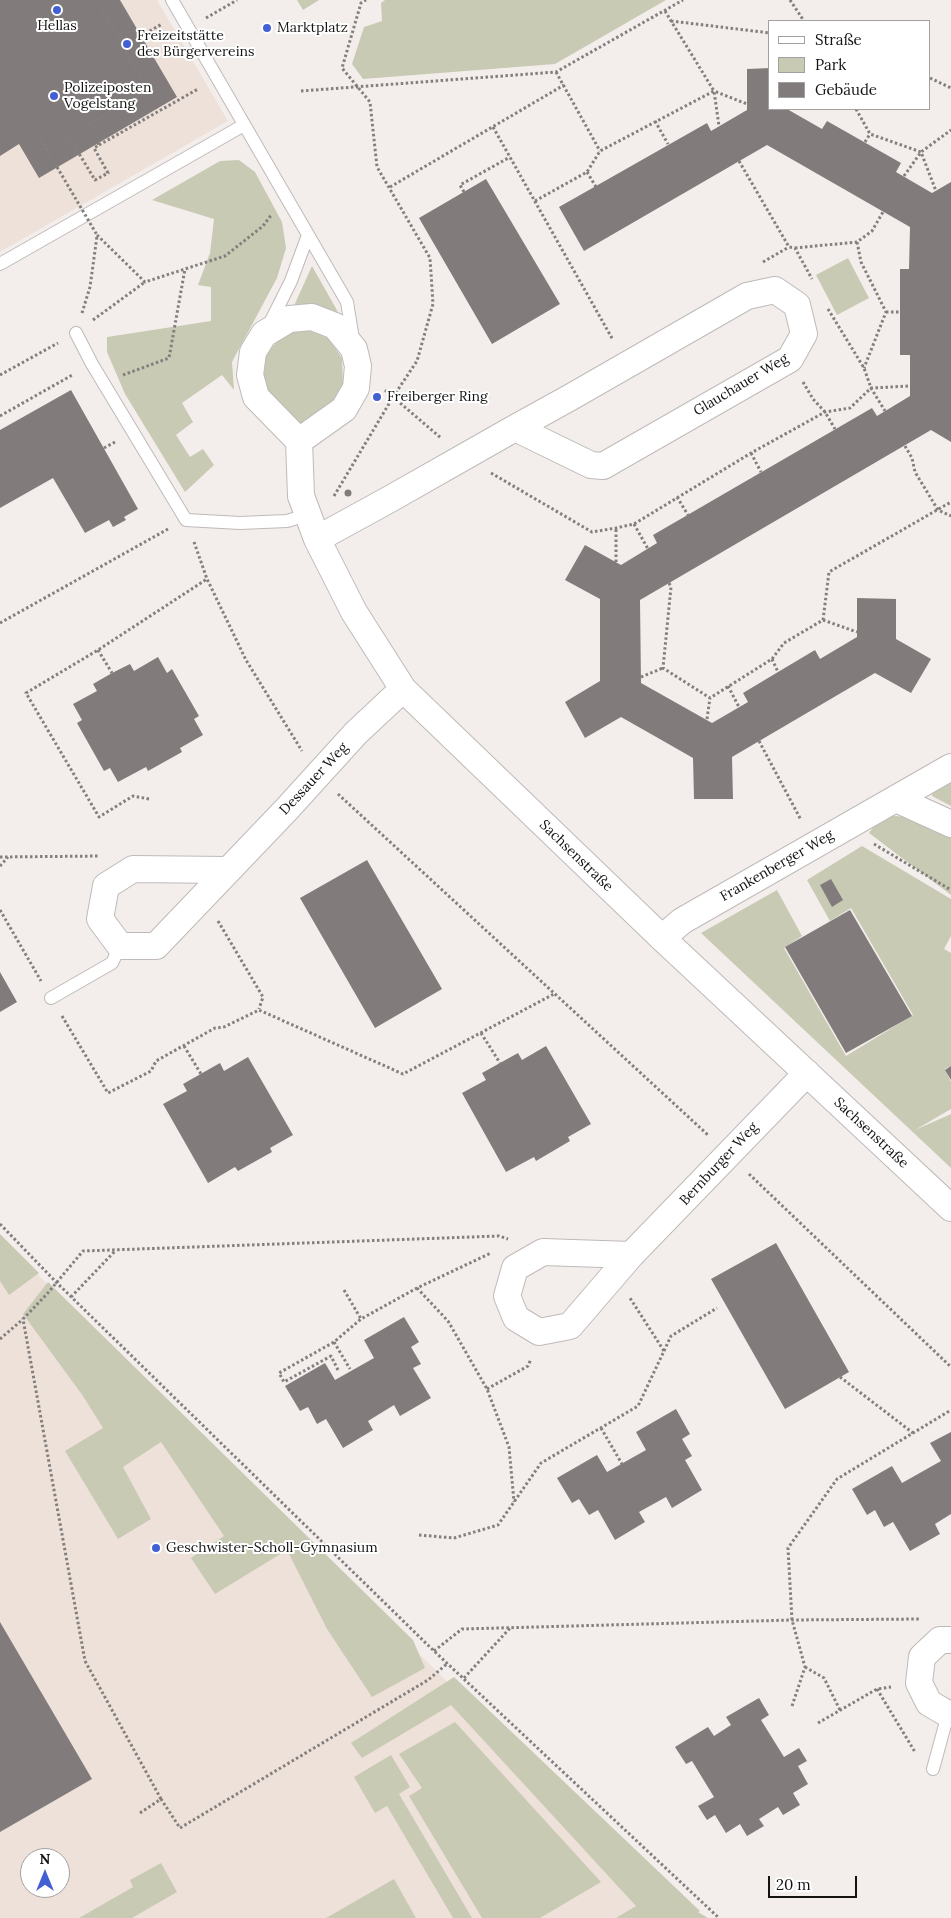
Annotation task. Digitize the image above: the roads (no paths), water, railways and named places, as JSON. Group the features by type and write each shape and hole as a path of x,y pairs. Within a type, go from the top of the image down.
{"street":[{"name":"Glauchauer Weg","path":"317,539 746,296 775,290 797,305 804,334 790,358 603,466 591,465 515,428"},
{"path":"312,317 335,326 354,349 358,366 356,388 344,409 299,441 256,397 250,375 253,352 264,334 289,319 312,317"},
{"name":"Sachsenstraße","path":"299,441 301,496 307,515 354,612 402,689 662,938 951,1208"},
{"name":"Dessauer Weg","path":"120,946 156,946 356,733 402,689"},
{"name":"Frankenberger Weg","path":"662,938 682,920 951,767"},
{"path":"896,799 951,824"},
{"path":"120,946 100,919 106,886 133,870 227,870"},
{"name":"Bernburger Weg","path":"623,1265 543,1252 515,1268 507,1296 516,1318 539,1332 570,1326 623,1265 807,1073"},
{"path":"949,1714 929,1703 919,1683 922,1658 940,1640 951,1640"}],"lane":[{"path":"172,0 347,302 354,349"},
{"path":"0,264 244,125"},
{"path":"264,334 291,281 308,235"},
{"path":"76,333 92,364 186,520 240,523 287,521 307,515"},
{"path":"51,998 112,963 120,946"},
{"path":"933,1769 949,1714"}],"place":[{"name":"Hellas","path":"57,10"},
{"name":"Marktplatz","path":"267,28"},
{"name":"Freizeitstätte des Bürgervereins","path":"127,44"},
{"name":"Polizeiposten Vogelstang","path":"54,96"},
{"name":"Freiberger Ring","path":"377,397"},
{"name":"Geschwister-Scholl-Gymnasium","path":"156,1548"}]}
